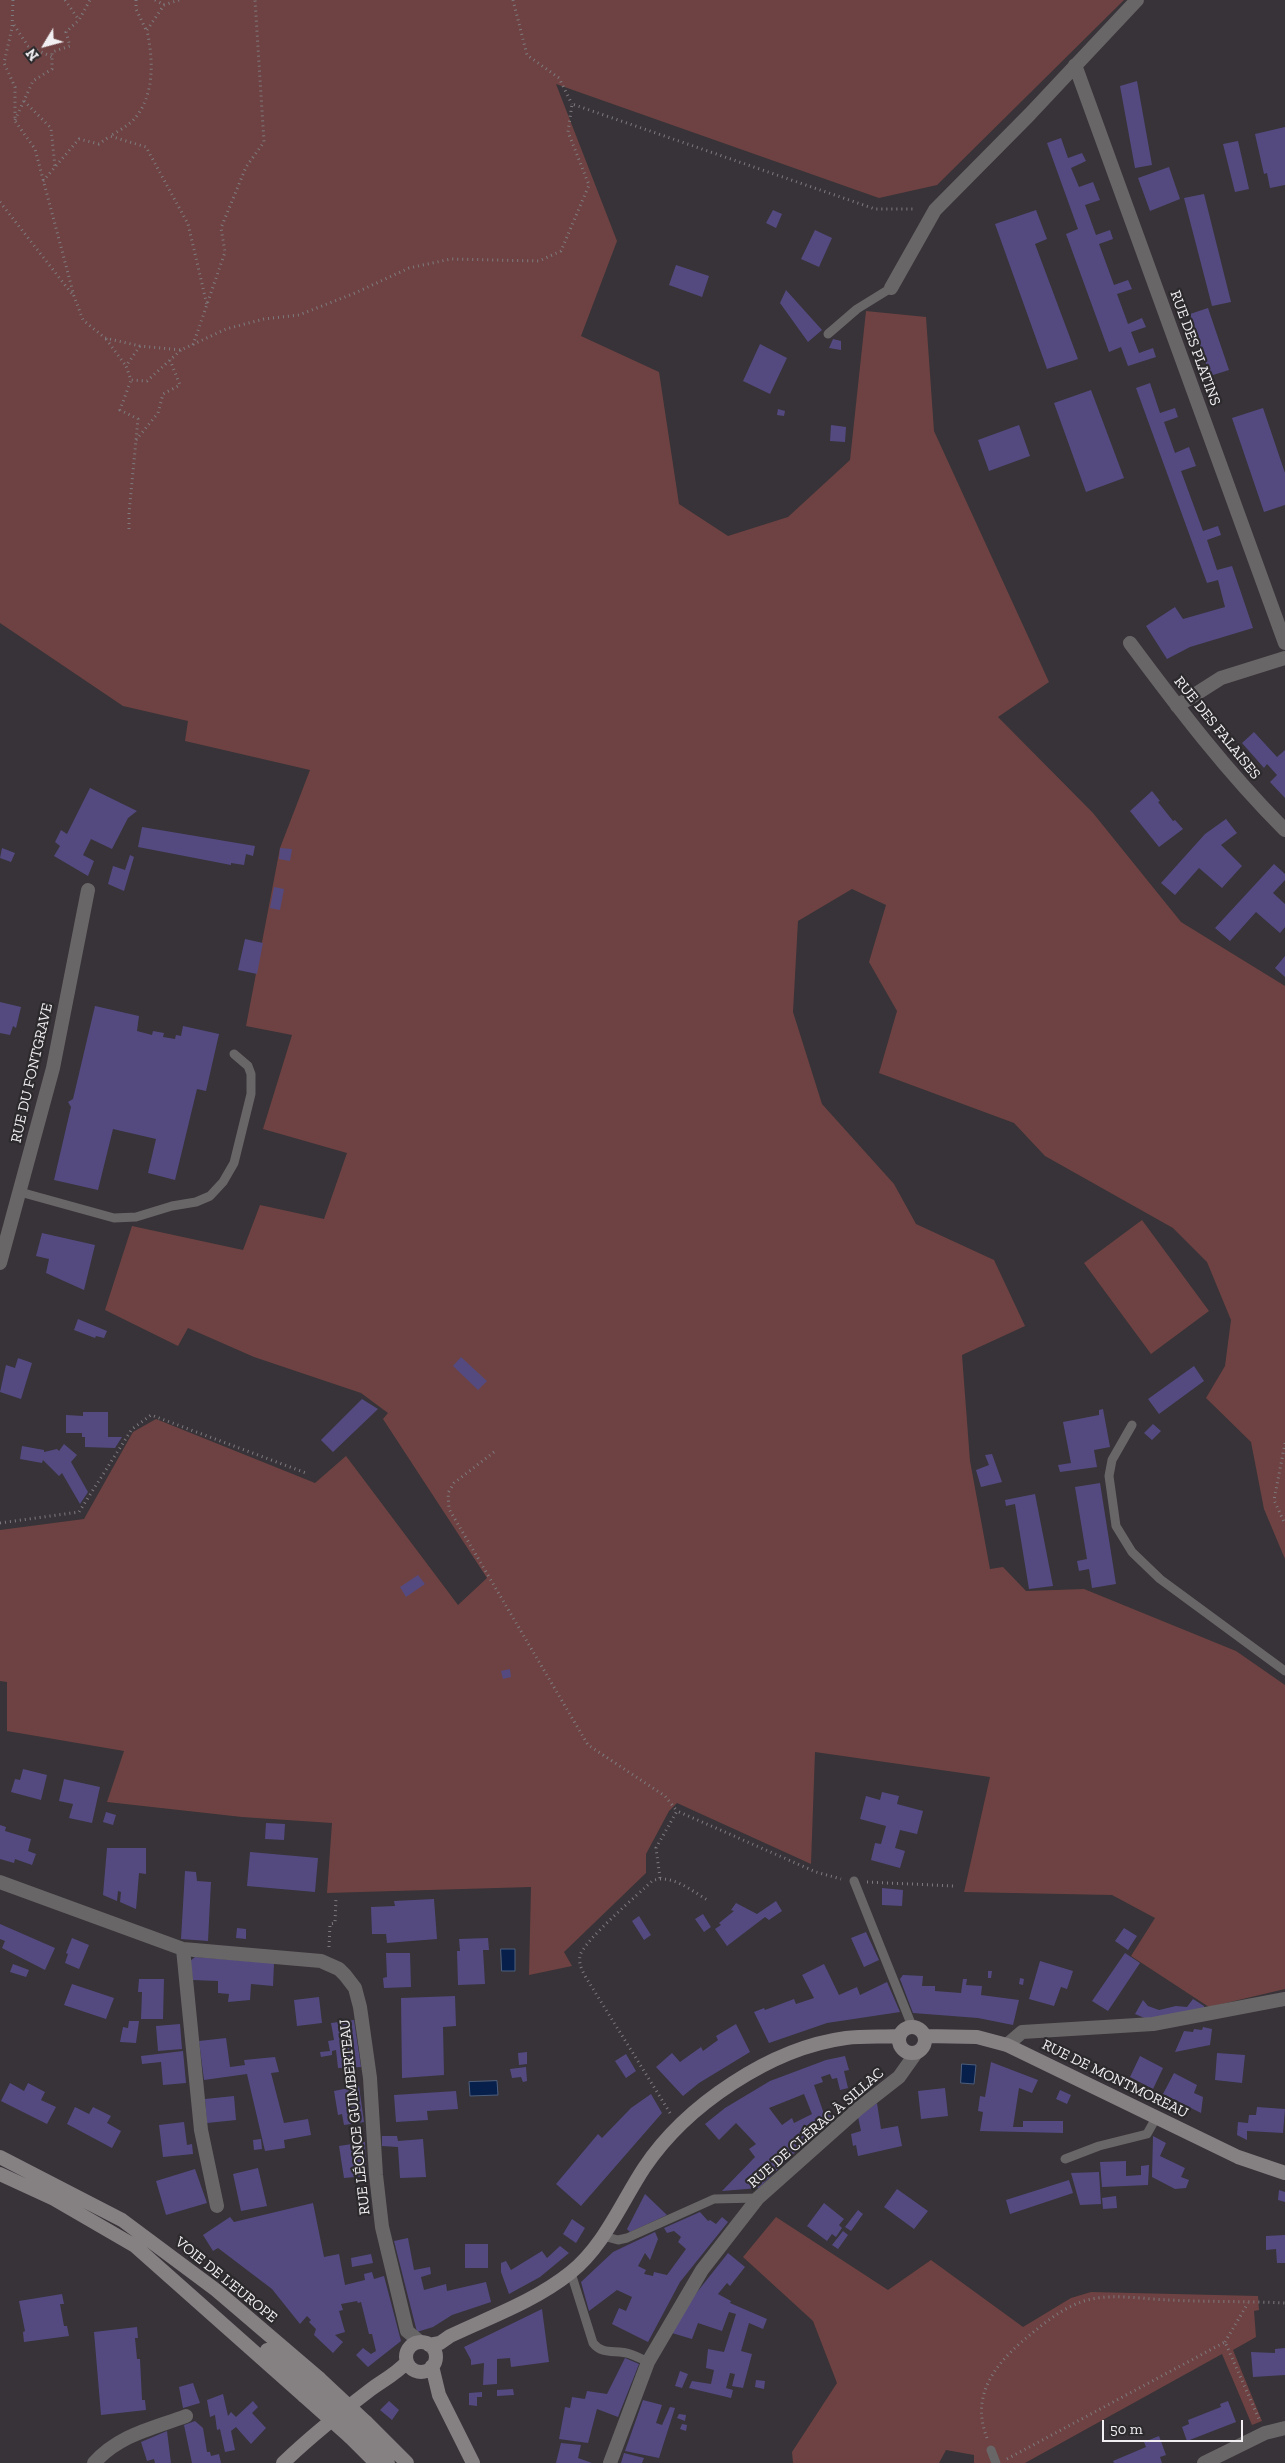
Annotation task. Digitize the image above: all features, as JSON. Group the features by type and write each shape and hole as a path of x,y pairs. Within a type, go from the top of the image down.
{"main road":[{"path":"912,2026 920,2029 925,2036 922,2048 916,2053 908,2053 901,2048 899,2036 904,2029 912,2026"},
{"path":"283,2463 303,2444 370,2390 398,2372 406,2362 408,2349 424,2344 440,2343 450,2336 533,2296 571,2272 603,2236 645,2166 680,2125 737,2080 778,2059 816,2045 846,2038 899,2036"},
{"name":"RUE DE MONTMOREAU","path":"925,2036 977,2037 1007,2045 1075,2076 1156,2118 1238,2157 1285,2173"},
{"name":"VOIE DE L'EUROPE","path":"0,2157 122,2220 216,2290 311,2387"},
{"name":"VOIE DE L'EUROPE","path":"0,2174 54,2199 135,2246 228,2316 311,2387 357,2430 407,2463"},
{"path":"406,2362 416,2371 425,2372 432,2366 436,2358 424,2344"},
{"path":"432,2366 439,2395 473,2463"},
{"path":"357,2430 376,2463"},
{"path":"357,2430 388,2463"}],"street":[{"path":"891,288 935,210 1030,114 1137,0"},
{"name":"RUE DES PLATINS","path":"1075,65 1285,642"},
{"name":"RUE DES FALAISES","path":"1130,642 1177,706 1242,787 1285,830"},
{"path":"1177,706 1221,678 1285,658"},
{"name":"RUE DU FONTGRAVE","path":"0,1263 53,1068 88,890"},
{"path":"0,1882 182,1949 328,1962"},
{"path":"182,1949 201,2130 217,2206"},
{"name":"RUE LÉONCE GUIMBERTEAU","path":"328,1962 339,1969 355,1988 360,2007 370,2078 376,2175 382,2227 407,2331 424,2344"},
{"path":"1007,2045 1022,2032 1153,2024 1285,1998"},
{"name":"RUE DE CLÉRAC À SILLAC","path":"610,2463 648,2362 702,2270 758,2198 858,2109 899,2077 916,2053"},
{"path":"94,2463 108,2448 126,2438 186,2416"},
{"path":"1204,2463 1265,2433 1285,2428"}],"lane":[{"path":"828,334 857,309 891,288"},
{"path":"20,1192 114,1218 136,1217 172,1206 196,1202 210,1196 234,1163 251,1094 251,1074 248,1066 234,1054"},
{"path":"1132,1425 1112,1460 1109,1476 1116,1526 1132,1552 1160,1579 1285,1671"},
{"path":"854,1881 912,2026"},
{"path":"1065,2159 1099,2146 1147,2134 1156,2118"},
{"path":"603,2236 618,2240 627,2238 714,2199 758,2198"},
{"path":"571,2272 593,2343 602,2352 628,2353 648,2362"},
{"path":"991,2450 996,2463"}],"path":[{"path":"13,0 13,23 4,63 15,87 15,121 36,149 74,296 83,320 105,338 126,366 131,380 120,410 138,420 130,529"},
{"path":"64,0 79,20"},
{"path":"15,121 33,81 52,69 52,52 70,46 66,32 79,20 90,0"},
{"path":"43,182 79,139 99,144 135,118 149,93 152,61 148,32 136,8 136,0"},
{"path":"155,0 164,5"},
{"path":"148,32 147,30 164,5 179,0"},
{"path":"193,345 225,252 222,228 246,167 264,142 255,0"},
{"path":"131,380 147,381 182,350 226,329 264,319 299,315 355,293 409,268 451,259 539,261 561,251 589,185 568,132 572,104 559,78 527,55 513,0"},
{"path":"13,23 28,46 52,57"},
{"path":"24,101 51,128 55,167"},
{"path":"572,104 875,209 935,210"},
{"path":"110,136 146,147 188,224 200,264 207,304"},
{"path":"0,202 74,296"},
{"path":"105,338 140,346 182,350"},
{"path":"126,366 140,346"},
{"path":"136,440 158,413 163,394 180,385 170,360"},
{"path":"0,1523 79,1512 132,1429 151,1414 306,1473"},
{"path":"1285,1443 1274,1500 1285,1524"},
{"path":"494,1452 454,1483 448,1493 449,1509 588,1745 665,1796 677,1811 816,1872 854,1881 954,1886"},
{"path":"660,1878 656,1848 677,1811"},
{"path":"680,2125 669,2112 590,1984 581,1968 580,1955 591,1939 652,1881 660,1878 671,1880 708,1901"},
{"path":"328,1962 330,1924 335,1923 336,1898"},
{"path":"991,2450 982,2418 983,2396 996,2366 1018,2344 1056,2314 1092,2299 1108,2298 1285,2303"},
{"path":"1000,2463 1225,2342 1248,2303"},
{"path":"1225,2342 1265,2433"}],"shaded area":[{"path":"0,0 1124,0 937,185 879,198 556,84 617,241 581,336 659,372 679,504 728,536 788,517 850,460 866,311 926,317 934,431 1049,682 998,717 1093,813 1181,922 1285,986 1285,1559 1264,1509 1251,1442 1206,1398 1225,1366 1231,1320 1207,1262 1173,1228 1045,1156 1014,1123 879,1073 897,1011 869,962 886,905 852,889 798,921 793,1012 822,1104 894,1184 916,1224 994,1260 1025,1326 962,1355 970,1461 990,1569 1003,1567 1026,1591 1084,1589 1236,1651 1285,1685 1285,1989 1209,2007 1131,1956 1155,1918 1112,1895 964,1892 990,1777 815,1752 811,1864 677,1803 669,1811 646,1854 646,1873 564,1952 572,1966 529,1975 531,1887 327,1893 332,1823 242,1817 107,1802 124,1751 7,1731 7,1682 0,1681 0,1530 84,1519 133,1432 156,1419 315,1483 346,1456 458,1605 487,1578 383,1419 388,1413 361,1393 254,1357 188,1328 178,1346 105,1310 132,1226 243,1250 260,1205 324,1219 347,1153 263,1129 292,1035 246,1026 280,848 310,770 185,741 188,721 123,706 0,623"},
{"path":"1142,1220 1209,1311 1151,1354 1084,1263"},
{"path":"776,2217 888,2290 931,2260 1023,2327 1071,2298 1091,2292 1258,2296 1259,2310 1254,2311 1256,2337 1233,2350 1262,2421 1252,2425 1222,2354 1025,2463 974,2463 974,2455 946,2450 939,2463 793,2463 792,2452 837,2383 813,2321 743,2257"}],"water":[{"path":"501,1949 515,1949 515,1971 502,1971"},
{"path":"962,2064 976,2065 974,2084 961,2083"},
{"path":"497,2081 498,2095 470,2096 469,2082"}],"building":[{"path":"1137,81 1152,165 1135,168 1120,86"},
{"path":"1285,127 1285,185 1270,188 1267,173 1264,174 1255,134"},
{"path":"1061,138 1068,158 1082,153 1086,161 1071,168 1079,187 1093,182 1100,200 1085,205 1096,235 1110,230 1113,239 1099,244 1114,285 1128,280 1132,289 1117,294 1128,324 1142,318 1146,327 1131,332 1139,353 1153,348 1156,357 1128,366 1121,347 1109,352 1066,234 1078,229 1047,143"},
{"path":"1238,141 1249,189 1235,192 1223,144"},
{"path":"1169,167 1180,199 1150,211 1138,178"},
{"path":"1204,194 1231,302 1212,306 1184,198"},
{"path":"773,210 782,214 776,228 766,223"},
{"path":"1036,210 1047,239 1035,244 1078,359 1047,369 995,224"},
{"path":"815,230 832,238 819,267 801,259"},
{"path":"676,265 709,276 702,297 669,285"},
{"path":"786,290 822,330 808,342 780,303"},
{"path":"1208,308 1229,370 1210,376 1190,314"},
{"path":"833,339 841,341 841,350 829,348"},
{"path":"760,344 787,358 770,394 743,381"},
{"path":"1150,383 1160,413 1175,408 1178,417 1164,422 1175,453 1189,447 1196,466 1181,471 1203,531 1218,526 1221,535 1207,540 1217,570 1232,566 1253,628 1190,647 1167,659 1146,626 1175,607 1183,619 1225,607 1218,580 1207,583 1136,388"},
{"path":"1091,390 1124,478 1086,492 1054,403"},
{"path":"1263,408 1285,473 1285,505 1264,512 1232,418"},
{"path":"778,409 785,411 784,416 777,415"},
{"path":"831,425 846,427 845,442 830,441"},
{"path":"1019,425 1030,456 989,471 978,440"},
{"path":"1254,732 1277,757 1285,750 1285,798 1270,782 1277,775 1267,764 1264,768 1242,743"},
{"path":"90,788 137,811 128,818 112,849 91,839 83,855 94,861 88,876 54,856 60,846 55,842 61,830 67,834"},
{"path":"1152,791 1173,821 1175,820 1183,829 1159,847 1130,811"},
{"path":"1226,819 1237,833 1221,845 1242,866 1222,888 1199,868 1175,895 1161,883 1205,834"},
{"path":"142,827 255,846 253,856 246,854 244,865 231,863 231,865 138,847"},
{"path":"2,848 15,853 11,862 0,858"},
{"path":"280,848 292,849 290,861 279,859"},
{"path":"130,855 134,857 124,891 108,884 113,866 125,870"},
{"path":"1274,864 1285,874 1285,880 1273,893 1285,904 1285,927 1280,933 1256,912 1230,941 1215,928"},
{"path":"274,887 284,889 280,910 270,908"},
{"path":"245,939 263,943 257,974 238,970"},
{"path":"1285,956 1285,977 1275,968"},
{"path":"0,1002 21,1007 16,1028 13,1026 10,1035 0,1033"},
{"path":"95,1006 139,1016 137,1031 152,1035 153,1031 164,1033 163,1037 175,1039 176,1035 181,1036 183,1026 219,1034 206,1091 197,1089 175,1180 148,1173 156,1139 113,1129 98,1190 54,1180 71,1107 68,1102 73,1099"},
{"path":"42,1233 95,1245 84,1290 46,1273 49,1259 36,1256"},
{"path":"78,1319 107,1331 104,1338 96,1336 95,1338 74,1330"},
{"path":"461,1357 487,1381 478,1390 453,1366"},
{"path":"18,1358 32,1363 21,1399 0,1392 6,1365 15,1368"},
{"path":"1194,1366 1204,1381 1159,1414 1148,1399"},
{"path":"362,1399 378,1409 333,1452 321,1440"},
{"path":"1103,1409 1110,1447 1094,1450 1097,1467 1060,1472 1058,1465 1071,1463 1063,1422 1099,1415 1099,1410"},
{"path":"83,1412 108,1412 108,1437 122,1437 115,1448 85,1447 85,1437 82,1437 82,1433 66,1433 66,1415 83,1416"},
{"path":"1153,1424 1161,1431 1152,1440 1144,1433"},
{"path":"64,1444 77,1455 71,1462 88,1492 80,1504 62,1473 59,1476 43,1460 42,1463 20,1459 22,1446 44,1450 44,1452 57,1449 59,1451"},
{"path":"992,1454 1002,1482 981,1487 976,1470 989,1465 985,1455"},
{"path":"1100,1483 1116,1584 1092,1588 1089,1569 1079,1571 1077,1561 1087,1559 1075,1487"},
{"path":"1035,1494 1053,1586 1029,1589 1015,1504 1006,1506 1005,1500"},
{"path":"418,1575 425,1584 406,1597 400,1587"},
{"path":"510,1669 511,1677 503,1679 501,1671"},
{"path":"23,1769 47,1775 41,1800 11,1792 15,1779 20,1780"},
{"path":"64,1779 100,1787 92,1823 69,1818 73,1804 59,1801"},
{"path":"882,1792 899,1796 897,1804 923,1811 917,1834 900,1830 895,1848 905,1851 900,1868 871,1860 875,1843 881,1844 886,1826 860,1819 866,1796 880,1800"},
{"path":"106,1812 116,1815 113,1825 103,1822"},
{"path":"266,1823 285,1824 284,1840 265,1839"},
{"path":"0,1825 6,1827 5,1831 31,1839 28,1851 36,1854 32,1865 15,1859 14,1863 0,1859"},
{"path":"107,1848 146,1848 146,1874 139,1873 136,1909 120,1902 121,1892 118,1891 117,1901 103,1895"},
{"path":"250,1852 318,1858 315,1892 247,1886"},
{"path":"185,1871 196,1872 197,1881 211,1882 208,1941 181,1939"},
{"path":"882,1888 903,1890 902,1906 882,1905"},
{"path":"434,1899 437,1939 387,1943 386,1934 372,1934 371,1907 395,1906 394,1901"},
{"path":"776,1901 782,1911 769,1920 765,1917 727,1946 715,1929 721,1925 719,1923 734,1911 731,1910 736,1903 757,1914"},
{"path":"703,1914 711,1927 704,1932 695,1919"},
{"path":"639,1916 651,1935 644,1940 632,1921"},
{"path":"0,1924 55,1948 45,1970 2,1948 5,1941 0,1939"},
{"path":"237,1928 246,1929 246,1939 236,1938"},
{"path":"1124,1928 1137,1936 1128,1950 1115,1941"},
{"path":"866,1932 879,1960 864,1967 851,1938"},
{"path":"72,1938 89,1945 79,1969 65,1963 68,1954 66,1953"},
{"path":"488,1938 489,1950 483,1950 485,1984 458,1985 457,1951 460,1951 459,1939"},
{"path":"386,1953 410,1953 411,1987 384,1988 383,1978 387,1977"},
{"path":"1125,1953 1140,1963 1108,2011 1092,2001"},
{"path":"195,1957 274,1963 273,1986 251,1984 250,2000 228,2002 229,1994 218,1993 218,1981 193,1980 190,1961"},
{"path":"1040,1961 1073,1971 1067,1989 1061,1987 1054,2006 1029,1999"},
{"path":"13,1964 29,1970 26,1977 10,1972"},
{"path":"824,1964 839,1995 857,1987 860,1995 887,1982 900,2012 827,2023 769,2043 754,2012 794,1999 796,2004 814,1998 802,1975"},
{"path":"988,1971 992,1971 991,1978 988,1978"},
{"path":"903,1975 923,1976 922,1986 935,1986 935,1991 961,1993 963,1979 967,1979 966,1985 982,1986 981,1995 1019,2000 1013,2025 978,2018 913,2013 900,1979"},
{"path":"1020,1978 1024,1979 1023,1985 1019,1984"},
{"path":"139,1979 164,1979 163,2019 141,2019 142,1992 138,1992"},
{"path":"72,1984 114,1998 106,2019 64,2005"},
{"path":"455,1996 456,2026 443,2027 444,2075 402,2078 401,1998"},
{"path":"319,1997 322,2023 297,2026 294,2000"},
{"path":"1193,1999 1204,2006 1204,2009 1147,2019 1135,2014 1143,2000 1148,2006 1159,2010 1176,2006 1187,2007"},
{"path":"354,2020 361,2067 338,2068 336,2050 332,2051 332,2055 321,2057 320,2052 330,2051 328,2041 334,2040 331,2023"},
{"path":"129,2021 139,2021 136,2043 120,2042 123,2027 128,2028"},
{"path":"180,2024 182,2049 158,2051 156,2026"},
{"path":"736,2024 750,2052 699,2083 683,2096 656,2067 672,2053 680,2062 701,2047 703,2051 718,2040 716,2036"},
{"path":"1203,2027 1212,2029 1210,2045 1175,2052 1184,2031 1193,2032 1194,2029 1202,2030"},
{"path":"226,2038 230,2067 245,2065 244,2060 275,2057 279,2072 271,2073 284,2123 308,2119 311,2135 284,2140 285,2148 265,2151 247,2074 204,2080 199,2041"},
{"path":"183,2051 186,2083 163,2085 161,2062 142,2064 141,2056"},
{"path":"527,2052 527,2064 519,2065 518,2053"},
{"path":"1217,2053 1245,2055 1242,2083 1215,2080"},
{"path":"626,2054 636,2071 626,2078 615,2061"},
{"path":"845,2056 849,2070 844,2071 848,2088 840,2090 837,2078 832,2079 830,2074 821,2077 823,2082 814,2085 824,2114 825,2111 830,2109 834,2114 759,2188 722,2191 755,2157 749,2149 756,2144 736,2123 719,2140 705,2124 725,2108 770,2081 826,2060","holes":["804,2094 812,2114 794,2123 792,2118 782,2125 769,2108"]},
{"path":"1140,2056 1163,2068 1153,2089 1130,2077"},
{"path":"991,2062 1038,2080 1032,2093 1019,2088 1013,2127 1023,2127 1023,2121 1063,2121 1063,2133 980,2131 983,2112 978,2111 980,2096 985,2097"},
{"path":"526,2067 527,2081 523,2082 521,2077 512,2078 510,2069"},
{"path":"1174,2073 1197,2085 1194,2093 1203,2097 1201,2113 1163,2094"},
{"path":"10,2083 24,2091 28,2083 45,2092 41,2100 56,2107 47,2124 1,2101"},
{"path":"359,2086 364,2122 344,2125 342,2114 338,2115 334,2091"},
{"path":"945,2088 948,2116 921,2119 918,2091"},
{"path":"1060,2090 1071,2095 1067,2104 1056,2099"},
{"path":"456,2091 458,2109 427,2111 428,2120 396,2122 394,2095"},
{"path":"651,2094 662,2113 581,2206 556,2184 598,2134 602,2138 631,2108"},
{"path":"234,2096 236,2120 207,2123 205,2099"},
{"path":"877,2103 881,2129 898,2126 902,2146 858,2156 856,2145 853,2146 851,2134 861,2131 858,2117"},
{"path":"75,2107 89,2114 93,2107 111,2116 107,2123 121,2131 112,2148 67,2124"},
{"path":"1257,2107 1285,2109 1283,2133 1247,2131 1247,2140 1237,2135 1238,2122 1248,2123 1249,2115 1256,2115"},
{"path":"184,2122 187,2145 192,2144 193,2154 163,2157 159,2125"},
{"path":"382,2136 397,2136 398,2141 423,2139 426,2177 400,2178 398,2147 382,2146"},
{"path":"1153,2136 1166,2143 1160,2156 1185,2168 1181,2177 1189,2180 1186,2188 1175,2189 1152,2177"},
{"path":"261,2139 262,2149 254,2150 253,2140"},
{"path":"365,2142 366,2176 344,2178 339,2146"},
{"path":"1126,2161 1126,2176 1141,2175 1141,2166 1149,2165 1148,2185 1102,2187 1100,2162"},
{"path":"258,2168 267,2206 241,2211 233,2174"},
{"path":"195,2169 207,2203 166,2215 156,2181"},
{"path":"1099,2172 1101,2204 1080,2205 1071,2173"},
{"path":"1069,2180 1073,2193 1010,2214 1006,2200"},
{"path":"897,2189 928,2211 914,2229 884,2207"},
{"path":"1279,2190 1285,2192 1285,2202 1278,2200"},
{"path":"645,2194 667,2215 630,2232 627,2229"},
{"path":"1116,2196 1117,2208 1103,2209 1102,2198"},
{"path":"313,2203 324,2257 339,2254 345,2285 365,2280 364,2274 372,2272 374,2279 384,2276 401,2341 368,2367 356,2355 363,2348 371,2354 376,2351 372,2334 369,2334 361,2302 341,2304 343,2310 339,2311 345,2332 335,2335 343,2342 333,2353 314,2335 316,2329 309,2322 311,2320 307,2316 300,2324 272,2289 218,2248 213,2251 203,2235 230,2217 234,2222"},
{"path":"824,2203 844,2219 839,2225 842,2228 836,2237 832,2234 827,2241 807,2226"},
{"path":"858,2210 863,2214 851,2231 845,2227"},
{"path":"700,2212 708,2221 710,2220 716,2224 722,2217 728,2222 680,2282 648,2342 612,2324 619,2308 626,2311 632,2297 617,2290 589,2311 581,2282 613,2252 655,2232 658,2239 650,2260 645,2253 638,2266 646,2270 644,2274 653,2276 654,2272 667,2275 686,2249 678,2242 681,2237 674,2231 667,2233 664,2228"},
{"path":"572,2219 585,2228 576,2243 563,2234"},
{"path":"843,2231 848,2235 838,2249 832,2245"},
{"path":"1285,2235 1285,2263 1277,2263 1276,2249 1266,2250 1266,2236"},
{"path":"408,2238 414,2270 430,2267 431,2274 421,2277 424,2290 446,2284 447,2291 486,2282 491,2302 452,2315 433,2327 417,2332 394,2241"},
{"path":"465,2244 488,2244 488,2268 465,2268"},
{"path":"560,2246 569,2253 540,2277 509,2294 501,2272 501,2263 506,2261 511,2270 542,2251 547,2258"},
{"path":"728,2253 745,2267 730,2286 727,2283 718,2294 731,2301 730,2303 767,2319 763,2329 749,2323 741,2351 752,2354 743,2388 732,2386 735,2374 730,2373 726,2388 733,2390 731,2398 689,2388 692,2381 711,2384 714,2370 706,2368 708,2349 724,2352 736,2314 729,2312 722,2331 698,2323 692,2339 672,2333 690,2301"},
{"path":"371,2254 373,2263 352,2267 351,2258"},
{"path":"62,2294 64,2304 60,2304 64,2326 67,2326 69,2336 24,2342 23,2332 25,2331 19,2301"},
{"path":"542,2309 549,2362 511,2367 510,2358 497,2359 497,2384 483,2385 484,2363 471,2365 471,2360 464,2347"},
{"path":"137,2327 138,2338 135,2338 137,2359 140,2359 142,2400 145,2400 146,2410 101,2415 94,2332"},
{"path":"1285,2348 1285,2375 1253,2377 1251,2352 1275,2353 1275,2349"},
{"path":"625,2358 639,2364 618,2417 597,2409 588,2443 559,2439 565,2407 570,2408 572,2397 585,2399 587,2391 607,2394"},
{"path":"680,2371 688,2374 682,2388 675,2386"},
{"path":"756,2380 765,2381 764,2389 755,2387"},
{"path":"193,2383 200,2403 183,2408 179,2387"},
{"path":"513,2389 514,2395 497,2396 497,2390"},
{"path":"482,2392 482,2397 477,2397 477,2406 469,2405 469,2393"},
{"path":"223,2394 228,2416 231,2412 236,2417 253,2401 258,2407 252,2413 266,2428 251,2444 236,2427 231,2431 235,2450 225,2452 220,2429 217,2430 215,2415 210,2417 207,2400"},
{"path":"643,2400 662,2405 656,2423 662,2425 670,2407 675,2408 659,2458 625,2451"},
{"path":"389,2401 399,2410 392,2420 380,2410"},
{"path":"1228,2401 1236,2422 1187,2441 1182,2427 1189,2424 1188,2420 1221,2407 1220,2404"},
{"path":"679,2414 686,2415 685,2421 677,2418"},
{"path":"195,2421 203,2428 207,2452 210,2452 211,2456 219,2454 221,2463 192,2463 184,2425"},
{"path":"682,2424 687,2425 686,2431 680,2429"},
{"path":"167,2431 171,2463 155,2463 154,2459 147,2461 141,2442"},
{"path":"1159,2436 1166,2455 1160,2457 1162,2463 1114,2463 1113,2461 1146,2447 1144,2442"},
{"path":"561,2443 581,2445 578,2458 592,2463 556,2463"},
{"path":"624,2453 644,2458 642,2463 621,2463"}]}
